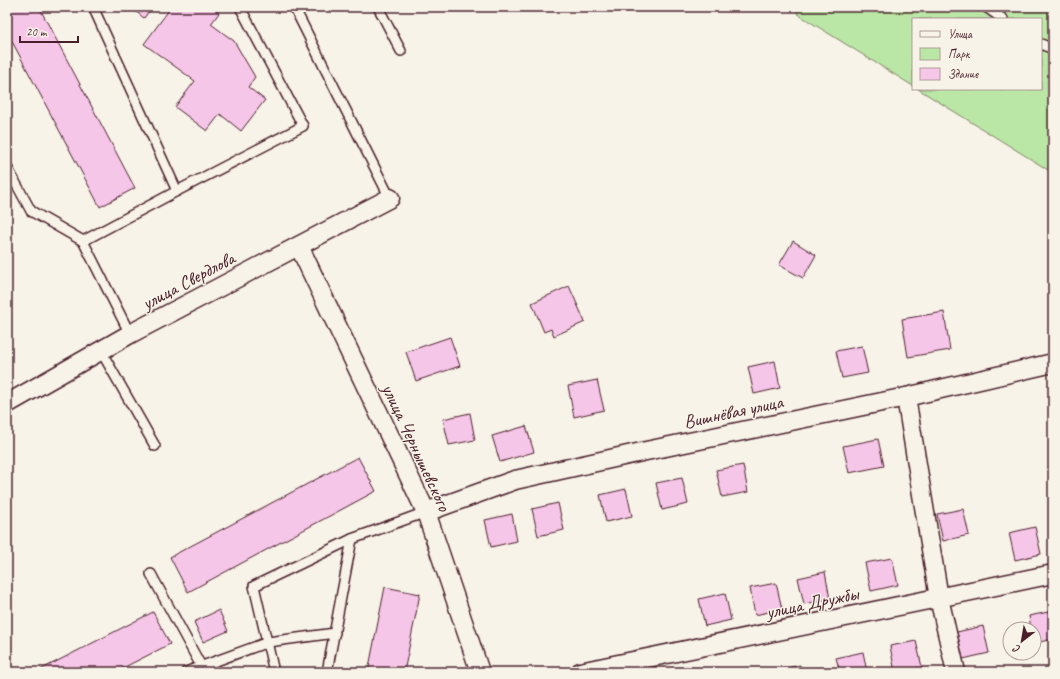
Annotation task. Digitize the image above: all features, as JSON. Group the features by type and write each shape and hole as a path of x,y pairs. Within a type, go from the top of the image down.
{"street":[{"name":"улица Свердлова","path":"8,400 130,334 390,198"},
{"name":"улица Чернышевского","path":"299,246 426,512 480,672"},
{"name":"Вишнёвая улица","path":"426,512 515,480 646,450 906,397 1053,363"},
{"path":"906,397 939,598 956,672"},
{"name":"улица Дружбы","path":"580,672 1053,574"}],"lane":[{"path":"93,7 177,191"},
{"path":"83,241 303,126 240,7"},
{"path":"294,7 390,198"},
{"path":"378,7 401,51"},
{"path":"986,7 1002,18"},
{"path":"1042,44 1053,49"},
{"path":"7,167 30,211 83,241 130,334"},
{"path":"101,351 155,446"},
{"path":"274,672 254,586 352,539 426,512"},
{"path":"327,672 352,539"},
{"path":"151,574 201,666"},
{"path":"186,672 268,642 335,633"}],"green space":[{"path":"793,7 1053,7 1053,173 920,90 1042,90 1042,18 912,18 912,85 799,15"}],"building":[{"path":"7,7 39,7 135,188 100,207 7,32"},
{"path":"130,7 152,7 144,18"},
{"path":"165,7 212,7 219,13 211,24 234,41 255,77 248,87 265,100 241,131 220,114 207,131 175,107 195,81 144,44 169,10"},
{"path":"793,241 816,255 803,278 779,265"},
{"path":"569,286 585,322 554,336 551,329 544,332 532,303"},
{"path":"944,312 950,350 908,357 902,319"},
{"path":"450,337 460,366 416,381 406,352"},
{"path":"862,346 868,373 842,378 836,351"},
{"path":"775,361 780,388 754,394 748,367"},
{"path":"597,380 604,410 574,417 568,386"},
{"path":"470,413 475,440 449,445 443,419"},
{"path":"526,426 534,452 500,462 492,436"},
{"path":"878,439 884,466 849,473 843,446"},
{"path":"358,457 376,491 188,592 170,557"},
{"path":"743,465 748,492 722,497 716,470"},
{"path":"682,478 688,504 662,510 656,483"},
{"path":"626,489 632,516 606,522 600,495"},
{"path":"558,503 564,530 538,536 532,509"},
{"path":"963,509 969,535 943,541 937,514"},
{"path":"512,514 517,541 491,547 485,520"},
{"path":"1035,527 1041,554 1015,560 1009,533"},
{"path":"892,558 898,585 871,591 865,563"},
{"path":"825,572 830,599 804,604 798,578"},
{"path":"776,583 782,609 755,615 750,588"},
{"path":"385,587 420,594 404,672 368,672"},
{"path":"725,593 731,620 705,626 699,599"},
{"path":"219,610 228,631 203,642 194,622"},
{"path":"1053,611 1053,639 1042,641 1042,621 1030,621 1029,616"},
{"path":"153,612 170,644 115,672 36,672"},
{"path":"983,626 989,653 963,659 957,632"},
{"path":"916,641 922,667 895,672 890,646"},
{"path":"863,652 867,672 840,672 836,658"},
{"path":"800,665 802,672 774,672 774,671"}]}
